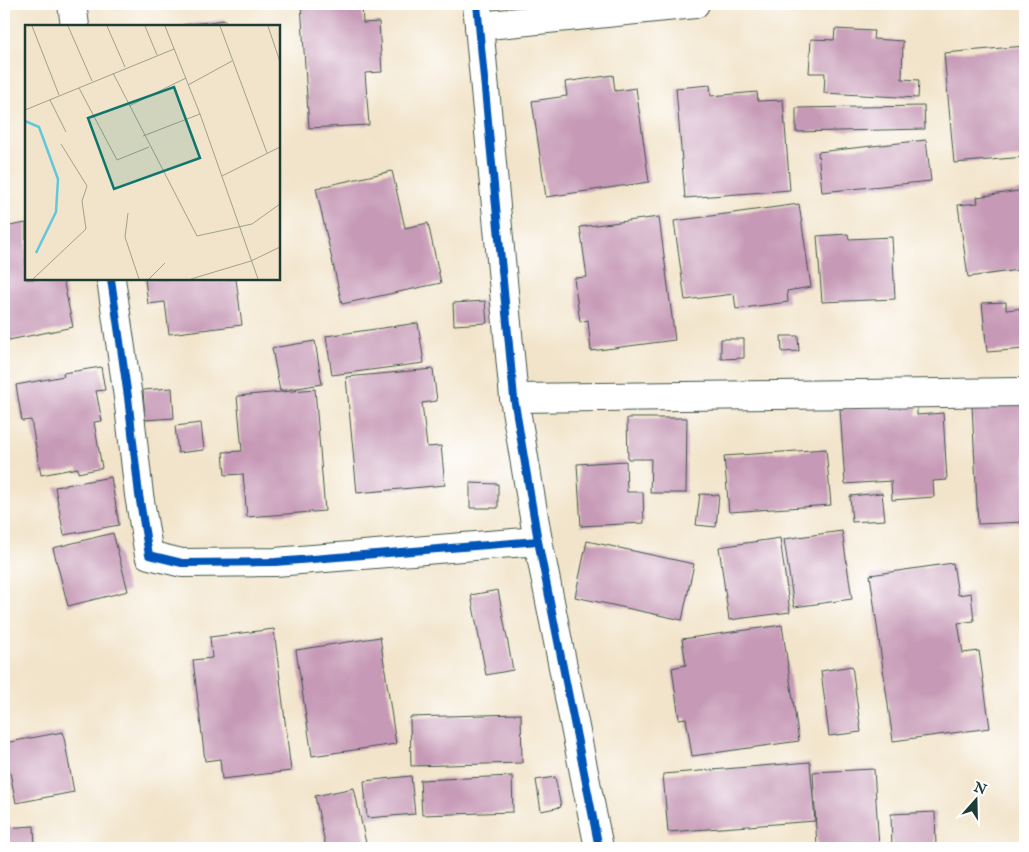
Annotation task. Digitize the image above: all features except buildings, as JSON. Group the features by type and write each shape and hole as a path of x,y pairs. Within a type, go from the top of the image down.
{"street":[{"path":"72,4 75,25"},
{"path":"599,848 538,541 514,398 478,15 695,4"},
{"path":"111,280 128,397 139,495 149,554 182,563 275,562 538,541"},
{"path":"514,398 1025,392"}],"cycle path":[{"path":"477,4 514,398 538,541 599,848"},
{"path":"111,280 128,397 139,495 149,555 182,563 275,562 538,541"}]}
